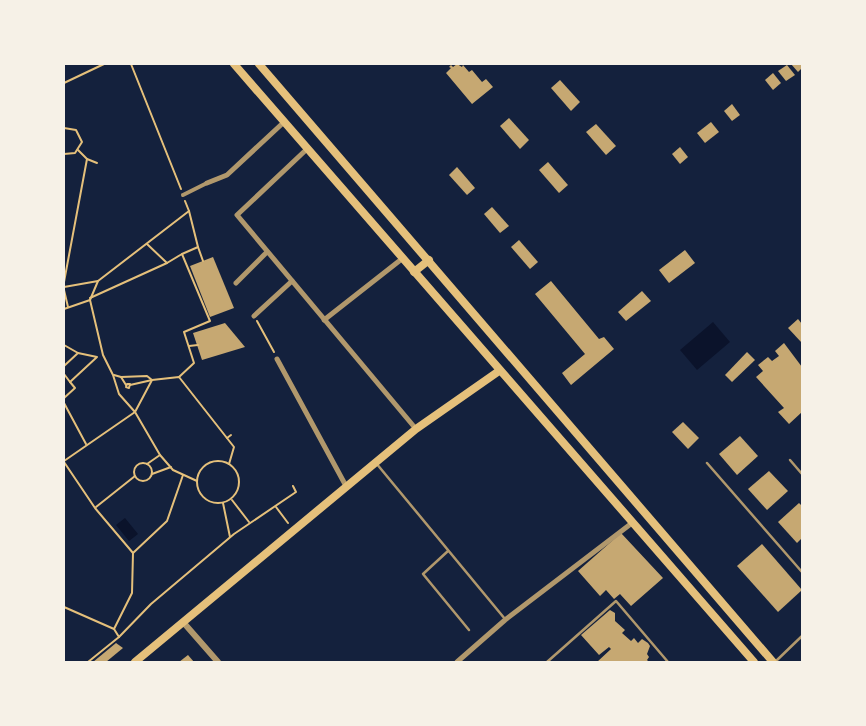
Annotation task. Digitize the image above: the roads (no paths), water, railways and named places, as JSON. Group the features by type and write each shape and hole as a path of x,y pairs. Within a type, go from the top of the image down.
{"main road":[{"path":"234,64 754,662"},
{"path":"259,64 774,662"},
{"path":"414,272 429,260"},
{"path":"135,662 416,429 500,371"}],"street":[{"path":"183,195 227,175 284,122"},
{"path":"308,148 237,216 416,429"},
{"path":"236,283 267,252"},
{"path":"324,320 403,258"},
{"path":"254,316 292,281"},
{"path":"277,359 346,486"},
{"path":"457,662 505,620 632,523"},
{"path":"183,622 218,662"}],"lane":[{"path":"790,460 802,474"},
{"path":"375,462 505,620"},
{"path":"707,463 802,572"},
{"path":"448,551 422,574 469,630"},
{"path":"547,662 616,602 668,662"},
{"path":"774,662 802,636"}],"water":[{"path":"713,322 730,342 697,370 680,350"},
{"path":"125,518 138,534 129,541 116,525"}]}
